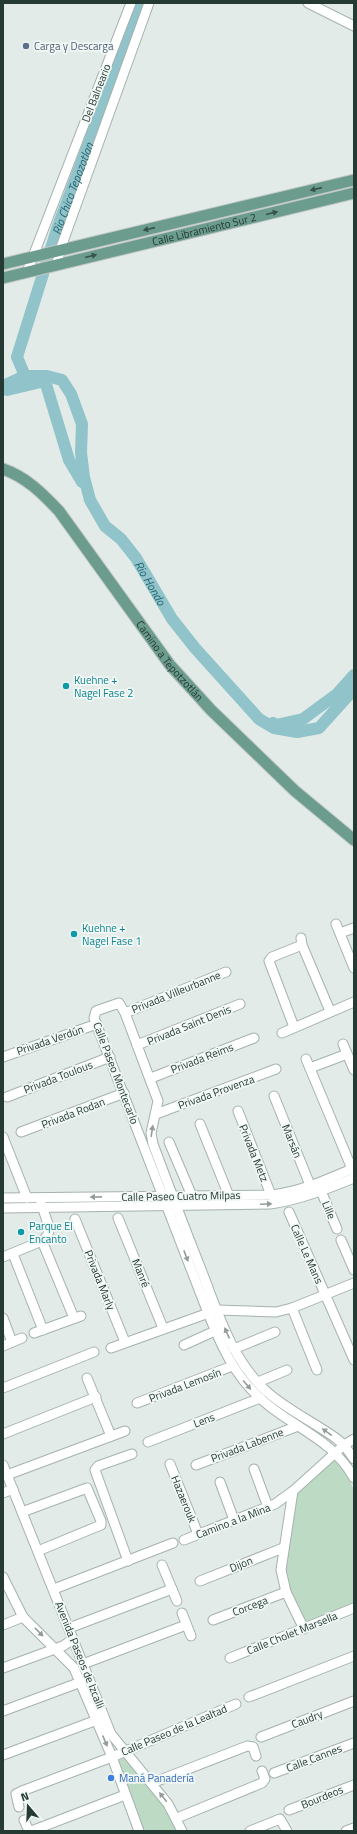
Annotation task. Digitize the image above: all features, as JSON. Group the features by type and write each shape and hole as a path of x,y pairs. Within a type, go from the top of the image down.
{"main road":[{"name":"Calle Libramiento Sur 2","path":"3,264 354,180"},
{"name":"Calle Libramiento Sur 2","path":"3,278 354,193"},
{"path":"189,219 192,232"},
{"path":"170,224 173,236"},
{"name":"Camino a Tepotzotlán","path":"3,469 22,477 39,490 59,511 170,665 211,710 295,791 354,840"}],"street":[{"name":"Del Balneario","path":"29,271 131,3"},
{"path":"55,265 58,251 150,3"},
{"path":"308,3 354,26"},
{"path":"336,924 354,968"},
{"path":"340,933 354,928"},
{"path":"294,1027 269,961 272,957 302,942 330,1011"},
{"name":"Privada Villeurbanne","path":"125,1012 226,972"},
{"path":"282,1033 330,1011 354,1002"},
{"name":"Calle Paseo Montecarlo","path":"169,1201 151,1132 158,1101 125,1012 121,1005 115,1003 96,1011 94,1018 169,1201 212,1311 234,1349 258,1382 282,1403 318,1425 344,1445 354,1459"},
{"name":"Privada Saint Denis","path":"138,1046 240,1004"},
{"name":"Privada Verdún","path":"3,1057 97,1024"},
{"name":"Privada Reims","path":"150,1078 254,1038"},
{"path":"343,1044 354,1070"},
{"path":"310,1068 348,1054"},
{"name":"Privada Toulous","path":"7,1097 110,1057"},
{"path":"306,1059 353,1171"},
{"name":"Privada Provenza","path":"156,1114 276,1070"},
{"name":"Privada Rodan","path":"21,1132 124,1093"},
{"name":"Marsán","path":"274,1096 310,1186"},
{"name":"Privada Metz","path":"238,1111 271,1194"},
{"path":"200,1124 229,1196"},
{"path":"3,1137 26,1198"},
{"path":"169,1142 192,1196"},
{"name":"Calle Paseo Cuatro Milpas","path":"3,1208 169,1201 192,1196 271,1194 283,1198 322,1191 353,1171"},
{"name":"Calle Paseo Cuatro Milpas","path":"3,1198 270,1204 310,1186 340,1179"},
{"name":"Lille","path":"322,1191 337,1229"},
{"path":"3,1257 42,1241 49,1234 50,1230 39,1198"},
{"name":"Calle Le Mans","path":"289,1212 354,1360"},
{"name":"Manré","path":"118,1218 163,1328"},
{"name":"Privada Marly","path":"75,1219 125,1342"},
{"path":"341,1240 354,1270"},
{"path":"34,1333 77,1317 42,1241"},
{"path":"13,1254 43,1330"},
{"path":"111,1348 212,1311 276,1312 326,1296 354,1284"},
{"path":"292,1308 317,1370"},
{"name":"Calle Paseo Montecarlo","path":"212,1311 215,1332 232,1366 260,1398 336,1452 354,1478"},
{"path":"3,1318 12,1342"},
{"path":"184,1345 215,1332"},
{"path":"234,1349 275,1332"},
{"path":"3,1346 22,1338"},
{"path":"3,1388 94,1352"},
{"name":"Privada Lemosín","path":"137,1403 232,1366"},
{"path":"258,1382 287,1370"},
{"path":"87,1378 111,1436"},
{"path":"3,1434 96,1397"},
{"name":"Lens","path":"148,1442 260,1398"},
{"name":"Privada Labenne","path":"196,1465 298,1426"},
{"path":"7,1475 125,1430"},
{"name":"Camino a la Mina","path":"184,1540 268,1507 292,1491 354,1438"},
{"path":"128,1561 95,1470 98,1466 132,1454"},
{"name":"Hazaerouk","path":"170,1464 198,1534"},
{"name":"Avenida Paseos de Izcalli","path":"3,1465 111,1734 152,1783 177,1818 182,1831"},
{"path":"254,1469 268,1507"},
{"path":"220,1482 234,1520"},
{"path":"22,1512 87,1488 101,1521 101,1525 38,1550"},
{"path":"3,1493 12,1489"},
{"path":"292,1491 281,1570 286,1592 304,1629"},
{"path":"54,1589 173,1543"},
{"name":"Dijon","path":"200,1581 283,1548"},
{"path":"162,1565 177,1601"},
{"name":"Avenida Paseos de Izcalli","path":"3,1578 23,1616 74,1668 112,1757 139,1831"},
{"path":"69,1628 172,1589"},
{"name":"Corcega","path":"213,1620 286,1592"},
{"name":"Calle Cholet Marsella","path":"230,1658 354,1608"},
{"path":"182,1613 191,1636"},
{"path":"3,1625 23,1616"},
{"path":"83,1664 186,1625"},
{"path":"3,1668 55,1649 73,1639"},
{"path":"249,1697 354,1656"},
{"path":"3,1711 81,1682"},
{"name":"Caudry","path":"261,1737 354,1701"},
{"name":"Calle Paseo de la Lealtad","path":"19,1807 16,1794 112,1757 236,1704"},
{"path":"3,1755 96,1720"},
{"name":"Calle Cannes","path":"274,1773 354,1742"},
{"path":"152,1783 251,1745 256,1756"},
{"path":"177,1818 262,1783 265,1779 262,1771"},
{"name":"Bourdeos","path":"290,1810 354,1785"},
{"path":"24,1820 29,1831 125,1795"},
{"path":"250,1831 280,1819 287,1831"},
{"path":"346,1831 354,1828"}],"green space":[{"path":"336,1452 354,1490 354,1608 302,1629 279,1575 288,1495"},
{"path":"123,1758 141,1774 162,1801 180,1831 143,1831 117,1761"}],"waterway":[{"name":"Rio Chico Tepozotlan","path":"25,376 17,357 58,226 141,3"},
{"name":"Rio Hondo","path":"3,386 25,376 47,376 62,380 71,394 82,424 81,453 84,477 90,500 105,526 121,539 136,558 172,619 195,648 259,719 274,728 297,732 319,728 354,689"},
{"path":"7,390 45,381 69,460 82,482"},
{"path":"273,723 276,725 303,719 337,694 354,675"}],"place":[{"name":"Carga y Descarga","path":"26,46"},
{"name":"Kuehne + Nagel Fase 2","path":"66,686"},
{"name":"Kuehne + Nagel Fase 1","path":"74,934"},
{"name":"Parque El Encanto","path":"21,1232"},
{"name":"Maná Panadería","path":"111,1778"}]}
